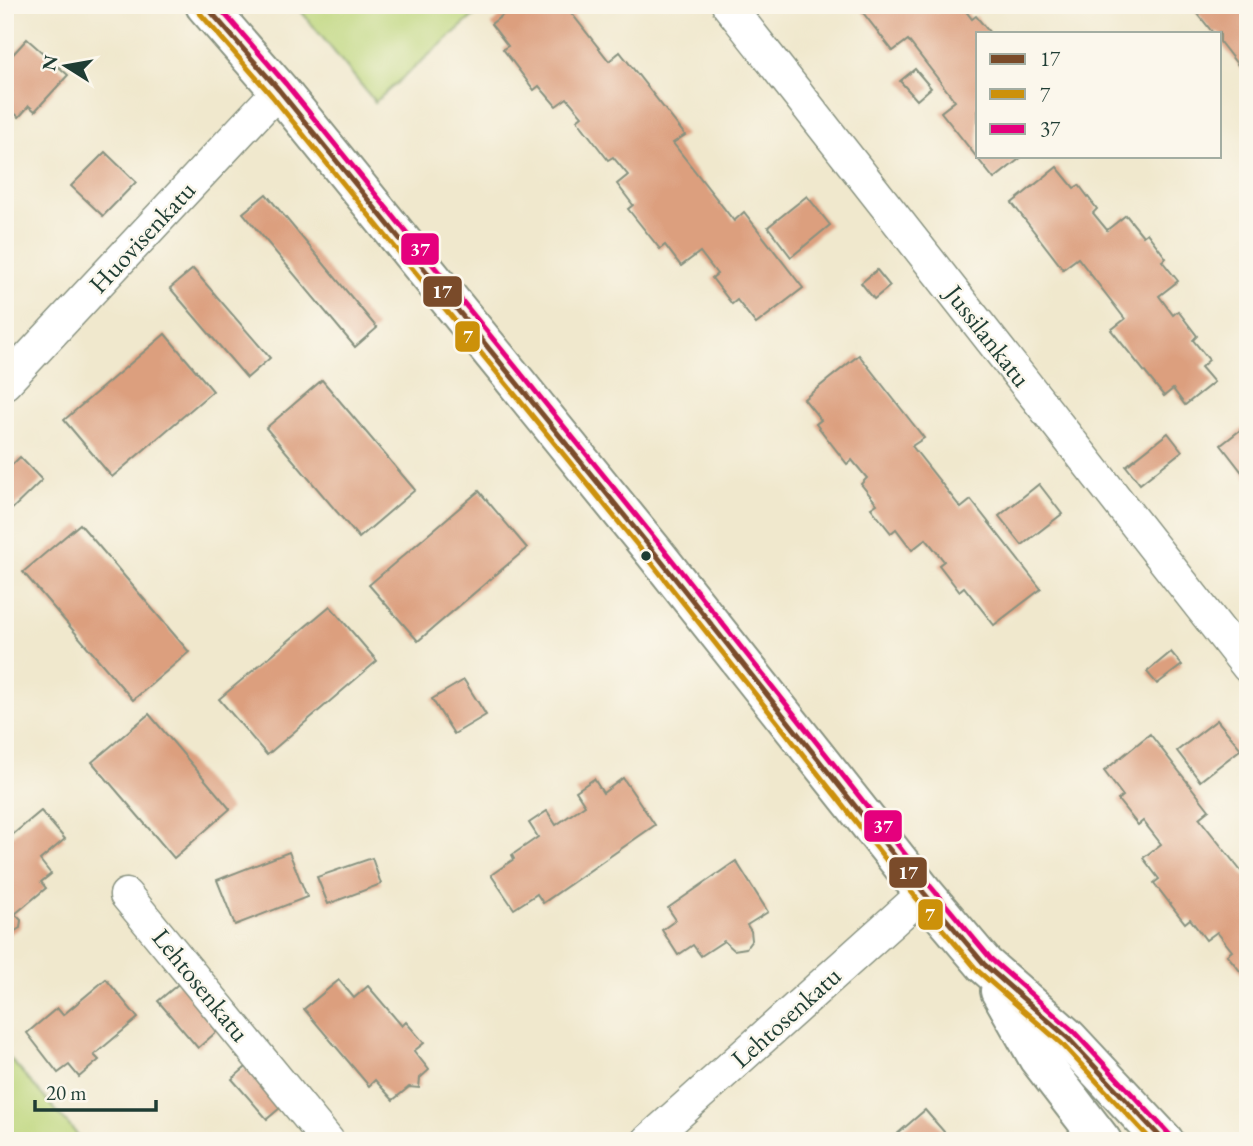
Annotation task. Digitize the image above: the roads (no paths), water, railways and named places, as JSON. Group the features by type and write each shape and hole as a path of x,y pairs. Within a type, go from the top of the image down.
{"main road":[{"path":"205,5 279,90 654,552 924,893 985,965 1069,1038 1164,1141"},
{"path":"985,965 1038,1058 1102,1141"}],"street":[{"name":"Jussilankatu","path":"728,5 1248,667"},
{"name":"Huovisenkatu","path":"5,383 279,90"},
{"name":"Lehtosenkatu","path":"648,1141 924,893"},
{"name":"Lehtosenkatu","path":"127,895 328,1141"}]}
